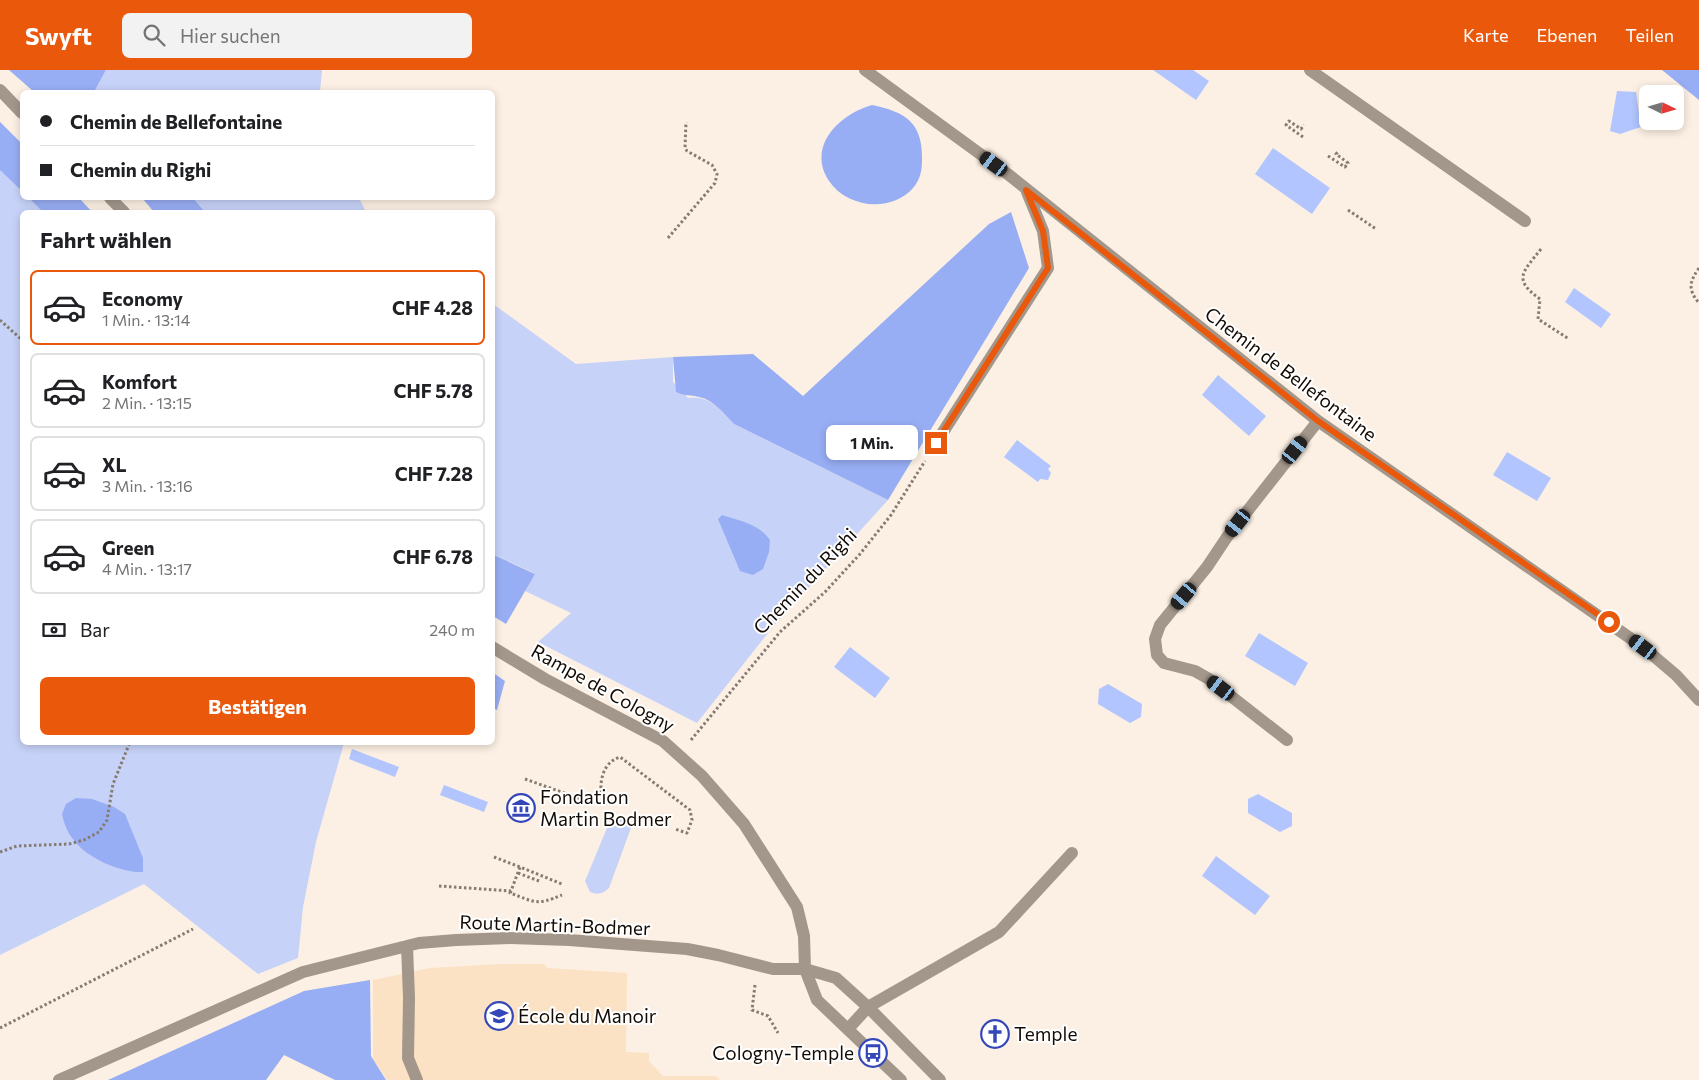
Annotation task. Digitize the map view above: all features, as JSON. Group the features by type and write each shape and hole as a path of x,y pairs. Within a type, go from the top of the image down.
{"street":[{"name":"Chemin de Bellefontaine","path":"865,70 1026,190 1318,421 1609,622 1676,675 1699,700"},
{"path":"1310,70 1525,221"},
{"path":"2,94 20,111"},
{"path":"936,443 1048,268 1043,231 1026,190"},
{"path":"112,200 122,210"},
{"path":"1287,740 1209,679 1195,671 1164,663 1157,655 1155,639 1160,625 1207,567 1227,538 1318,421"},
{"name":"Rampe de Cologny","path":"495,649 545,679 640,727 680,754 744,824 798,907 804,936 805,969 817,1000 901,1080"},
{"path":"848,1029 868,1007 999,932 1072,853"},
{"name":"Route Martin-Bodmer","path":"59,1080 303,972 406,946 456,940 569,940 686,949 718,954 773,970 805,969 836,978 868,1007 940,1080"},
{"path":"406,946 409,998 408,1058 417,1080"}],"path":[{"path":"1303,137 1286,125 1288,121 1300,129 1304,125"},
{"path":"668,238 715,182 717,174 712,165 685,148 686,122"},
{"path":"1328,156 1345,167 1348,163 1336,154 1339,151"},
{"path":"1348,210 1376,229"},
{"path":"1541,249 1524,271 1522,280 1525,287 1540,299 1538,319 1568,340"},
{"path":"1699,268 1691,279 1691,287 1699,302"},
{"path":"0,320 20,338"},
{"name":"Chemin du Righi","path":"680,754 780,632 825,592 860,554 890,515 936,443"},
{"path":"0,852 17,846 69,844 84,840 99,832 107,820 113,784 129,745"},
{"path":"601,792 600,782 605,769 615,759 620,757 690,810 692,820 687,833 675,829"},
{"path":"525,779 595,804"},
{"path":"494,857 562,884"},
{"path":"511,891 520,867"},
{"path":"518,873 539,881"},
{"path":"439,886 511,891 510,893 543,903 562,894"},
{"path":"0,1028 193,929"},
{"path":"747,980 756,983 752,1010 768,1016 778,1033"}],"shaded area":[{"path":"9,70 106,70 95,90 32,90"},
{"path":"106,70 322,70 320,90 95,90"},
{"path":"1153,70 1193,70 1209,81 1196,100"},
{"path":"1662,70 1699,70 1699,100 1684,88 1684,85 1680,85"},
{"path":"1617,91 1636,92 1639,128 1620,134 1610,131"},
{"path":"872,105 894,111 910,121 916,128 922,147 921,172 913,188 904,196 882,204 858,202 847,197 829,181 823,168 824,144 830,133 849,116 860,109"},
{"path":"0,122 20,142 20,200 81,200 90,210 20,210 20,745 343,745 316,842 303,907 298,958 258,974 144,884 0,955"},
{"path":"0,122 20,142 20,189 0,170"},
{"path":"1273,148 1330,188 1312,214 1255,174"},
{"path":"31,200 81,200 90,210 41,210"},
{"path":"144,200 195,200 203,210 152,210"},
{"path":"195,200 360,200 365,210 203,210"},
{"path":"1011,212 1029,268 888,500 734,424 709,401 676,392 673,357 753,354 803,396 989,224"},
{"path":"1574,288 1611,314 1601,328 1565,302"},
{"path":"495,305 576,364 673,357 673,382 688,398 708,401 734,424 888,500 771,629 697,723 538,642 571,613 525,591 534,573 495,555"},
{"path":"1218,375 1266,416 1249,436 1202,395"},
{"path":"1017,440 1051,466 1048,469 1051,473 1048,480 1040,479 1038,482 1004,457"},
{"path":"1507,452 1551,478 1537,501 1493,475"},
{"path":"722,515 755,527 770,540 769,552 763,569 753,575 740,571 718,519"},
{"path":"495,555 535,574 506,624 495,617"},
{"path":"1259,633 1308,663 1295,686 1245,656"},
{"path":"850,647 890,678 875,698 834,667"},
{"path":"495,674 505,681 497,710 495,709"},
{"path":"1108,684 1142,704 1141,717 1130,723 1098,704 1099,689"},
{"path":"352,749 399,767 395,777 349,759"},
{"path":"444,785 488,802 484,812 440,795"},
{"path":"1258,794 1292,813 1292,826 1280,832 1248,813 1248,799"},
{"path":"76,798 92,799 114,807 125,814 143,858 143,872 125,870 105,863 79,846 67,830 62,814 66,804"},
{"path":"618,816 627,819 631,828 609,888 598,894 590,892 585,881 609,823"},
{"path":"1216,856 1270,896 1255,915 1202,876"},
{"name":"École du Manoir","path":"499,964 544,964 547,968 627,973 626,1052 649,1053 649,1061 663,1076 716,1076 720,1080 387,1080 373,1059 373,980 430,968"},
{"path":"370,980 371,1056 386,1080 335,1080 284,1055 266,1080 108,1080 304,991"}],"place":[{"name":"Fondation Martin Bodmer","path":"521,808"},
{"name":"École du Manoir","path":"499,1016"},
{"name":"Temple","path":"995,1034"},
{"name":"Cologny-Temple","path":"873,1053"}],"route":[{"path":"936,443 1048,268 1043,231 1026,190 1318,421 1609,622"}]}
